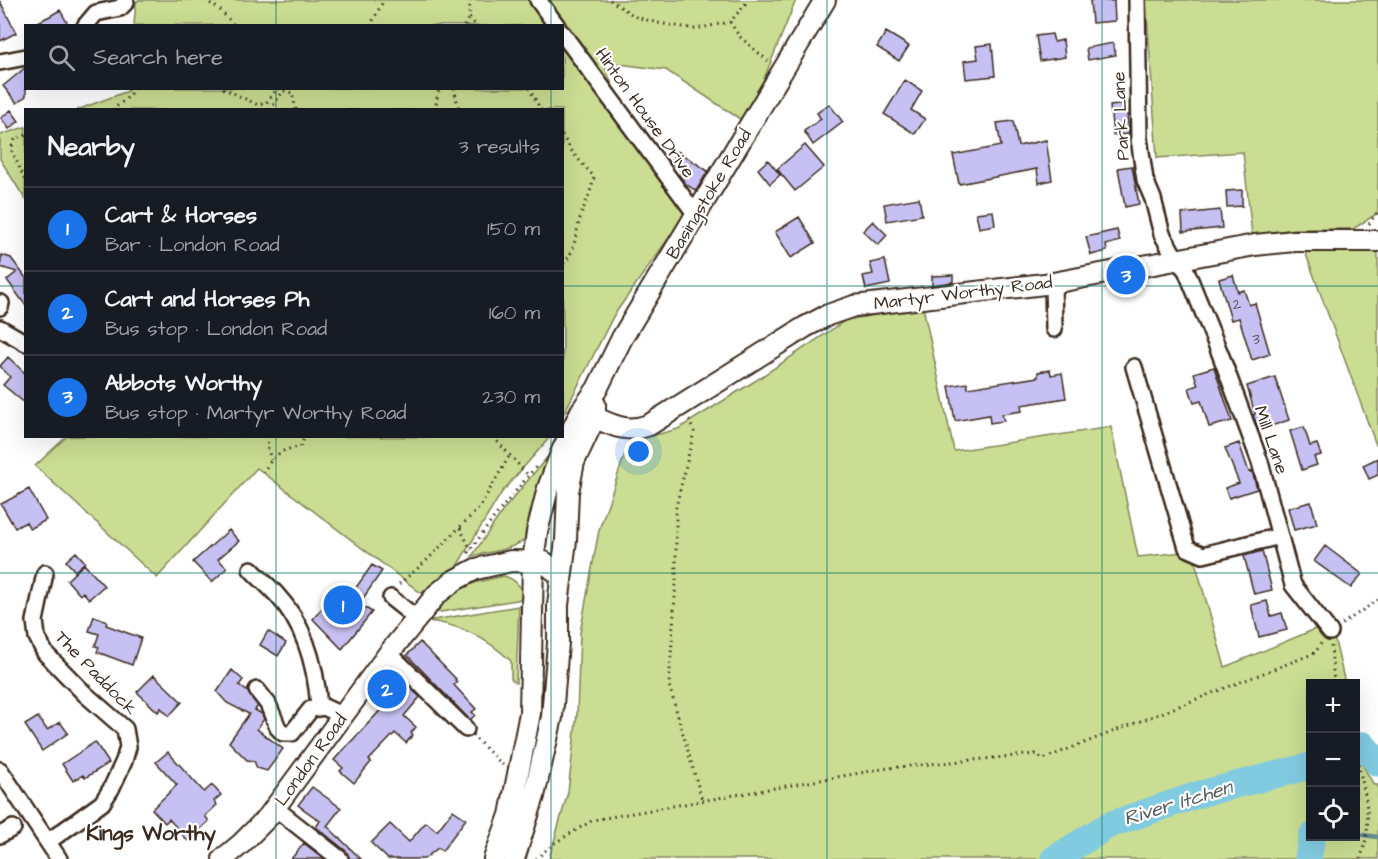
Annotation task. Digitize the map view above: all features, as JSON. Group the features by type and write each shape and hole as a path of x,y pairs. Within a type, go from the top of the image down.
{"main road":[{"name":"Basingstoke Road","path":"514,859 534,796 552,717 567,501 574,462 597,389 622,338 825,0"},
{"name":"Martyr Worthy Road","path":"588,414 625,429 639,429 649,425 805,327 828,315 854,306 1053,283 1232,248 1294,241 1378,241"},
{"name":"Basingstoke Road","path":"494,859 510,815 530,713 533,561 537,532 548,488 588,414"},
{"path":"533,561 549,542 567,501"},
{"name":"London Road","path":"223,859 241,844 275,808 389,653 437,594 455,580 476,569 511,561 533,561"},
{"path":"533,561 544,562 561,576"}],"street":[{"path":"538,0 556,24"},
{"name":"Park Lane","path":"1137,0 1138,138 1145,180 1153,199 1162,234 1176,259"},
{"path":"87,24 96,13 120,8 126,2"},
{"name":"Hinton House Drive","path":"564,36 697,216"},
{"path":"0,62 24,57"},
{"name":"Mill Lane","path":"1176,259 1186,270 1260,462 1293,585 1330,632"},
{"path":"1053,283 1054,329"},
{"path":"0,307 1,303"},
{"path":"0,328 24,342"},
{"path":"1134,367 1188,548 1203,555 1280,536"},
{"path":"250,569 278,596 299,626 310,654 319,707"},
{"name":"The Paddock","path":"45,573 35,621 36,637 45,653 85,694 125,729 128,747 124,761 102,803 48,841"},
{"path":"391,598 416,618"},
{"path":"389,653 466,729"},
{"path":"257,690 268,704 282,734 292,733 311,709 319,707 331,709 343,716"},
{"path":"0,770 59,859"},
{"path":"275,808 340,859"}],"path":[{"path":"205,0 219,9 233,24"},
{"path":"371,24 384,0"},
{"path":"465,24 469,17 470,0"},
{"path":"610,0 636,16 658,23 695,29 730,22 749,0"},
{"path":"469,17 474,24"},
{"path":"730,22 739,36 757,53 783,72"},
{"path":"115,108 134,90"},
{"path":"227,90 258,105 266,103 276,90"},
{"path":"271,108 284,90"},
{"path":"287,90 292,93 296,108"},
{"path":"435,108 439,90"},
{"path":"454,90 459,108"},
{"path":"530,90 540,108"},
{"path":"24,136 15,139 11,149 24,178"},
{"path":"564,138 573,153 587,166 594,177 591,192 579,220 577,237 569,258 564,263"},
{"path":"682,404 694,432 676,507 676,582 669,685 702,800"},
{"path":"269,438 267,445 270,460"},
{"path":"264,473 270,460 278,452 287,448 300,447 304,438"},
{"path":"496,438 529,476"},
{"path":"399,584 425,562 479,508 510,455"},
{"path":"463,558 542,459"},
{"path":"460,528 471,550"},
{"path":"536,859 553,844 593,820 888,768 1036,754 1043,759 1315,653 1330,632 1378,600"},
{"path":"1330,632 1334,679"},
{"path":"466,729 503,765"},
{"path":"1360,776 1369,809 1369,823 1360,859"}],"green space":[{"path":"138,0 796,0 746,123 666,70 603,62 622,109 690,208 614,315 564,413 564,108 82,108 128,90 564,90 564,24 134,24"},
{"path":"1146,0 1378,0 1378,213 1353,229 1295,229 1252,235 1243,152 1157,158"},
{"path":"24,128 24,197 0,159 0,135"},
{"path":"1303,246 1378,248 1378,444 1376,445"},
{"path":"923,307 954,451 1111,427 1138,557 1192,551 1225,667 1313,630 1330,620 1344,679 1306,679 1306,841 1360,841 1360,753 1362,764 1374,785 1378,785 1378,859 549,859 568,792 577,714 580,633 599,530 629,442 678,429 846,320"},
{"path":"65,438 549,438 502,492 457,566 421,593 257,468 157,578 35,466"},
{"path":"554,449 531,534 511,547 472,556 504,509"},
{"path":"503,576 517,583 523,598 428,614 465,585"},
{"path":"519,606 516,683 511,679 511,661 483,639 450,625 427,621"}],"building":[{"path":"1090,0 1114,1 1115,21 1092,23"},
{"path":"0,1 16,33 0,41"},
{"path":"60,10 68,24 34,24"},
{"path":"886,32 909,46 899,61 877,47"},
{"path":"1052,34 1054,42 1063,40 1065,57 1040,61 1036,36"},
{"path":"1113,43 1116,55 1088,60 1086,48"},
{"path":"992,44 995,76 966,79 964,61 978,59 976,46"},
{"path":"24,69 26,96 17,103 3,86"},
{"path":"905,80 922,91 911,110 925,119 915,134 884,114"},
{"path":"829,104 843,122 813,145 804,131 821,119 817,113"},
{"path":"1126,104 1129,134 1113,135 1110,106"},
{"path":"11,110 19,121 9,129 1,118"},
{"path":"1013,121 1018,146 1046,140 1052,180 1039,183 1037,169 959,184 953,155 1001,146 997,123"},
{"path":"805,145 824,167 795,191 777,169"},
{"path":"677,151 708,171 696,191 679,175 682,171 670,162"},
{"path":"768,160 780,175 770,184 758,169"},
{"path":"1132,166 1139,204 1125,207 1118,168"},
{"path":"1242,190 1242,206 1227,207 1226,191"},
{"path":"919,198 922,215 887,221 884,204"},
{"path":"1220,210 1222,228 1183,232 1182,214"},
{"path":"993,211 995,225 979,228 976,213"},
{"path":"799,217 815,243 791,258 775,232"},
{"path":"873,221 887,235 878,245 863,231"},
{"path":"1117,230 1120,241 1106,245 1107,251 1091,255 1086,237"},
{"path":"2,255 11,258 24,275 24,303 7,280 17,272 0,267"},
{"path":"885,260 890,284 866,289 863,276 873,274 870,263"},
{"path":"953,275 953,282 932,285 932,276"},
{"path":"1233,275 1238,292 1244,290 1249,305 1255,303 1270,354 1252,360 1239,318 1231,320 1219,279"},
{"path":"8,357 24,372 24,402 3,385 10,377 0,366"},
{"path":"1214,367 1232,421 1209,427 1201,401 1194,403 1189,388 1198,385 1194,373"},
{"path":"1050,370 1051,375 1062,373 1066,398 1021,405 1022,411 1002,414 1004,421 990,423 989,415 955,421 949,386 967,383 968,388 1038,377 1038,372"},
{"path":"1275,377 1289,420 1259,430 1253,415 1255,414 1247,386"},
{"path":"1304,427 1310,446 1317,444 1321,455 1314,457 1317,465 1302,470 1290,431"},
{"path":"1239,443 1249,472 1252,471 1257,489 1229,498 1225,488 1239,483 1225,448"},
{"path":"1378,458 1378,475 1369,479 1363,465"},
{"path":"29,489 46,520 30,529 26,522 15,528 1,504"},
{"path":"1311,502 1317,524 1294,530 1288,508"},
{"path":"229,530 239,541 218,559 227,568 212,582 193,562"},
{"path":"1325,546 1362,574 1351,588 1314,561"},
{"path":"1262,551 1272,590 1254,594 1244,556"},
{"path":"76,552 85,562 75,571 66,561"},
{"path":"84,564 104,586 89,599 83,592 80,595 67,580"},
{"path":"372,565 382,571 359,604 372,612 342,649 313,619 334,594 344,591 350,596"},
{"path":"1267,601 1271,616 1282,613 1287,630 1259,637 1251,605"},
{"path":"94,616 107,621 106,625 141,638 132,665 97,652 99,647 95,646 99,634 89,631"},
{"path":"268,631 286,643 278,656 260,645"},
{"path":"420,642 456,679 457,682 454,685 476,709 472,712 475,715 470,720 407,655"},
{"path":"232,670 243,680 239,685 248,692 258,706 255,710 262,714 264,719 257,729 283,749 267,771 257,768 254,761 247,760 229,742 249,714 227,703 217,692"},
{"path":"154,675 182,702 169,716 161,708 158,712 137,692"},
{"path":"401,679 420,697 404,716 416,727 411,733 413,735 406,743 395,733 369,760 371,762 354,783 340,771 343,768 334,760 389,701 385,698"},
{"path":"38,717 47,730 60,722 68,733 42,751 25,725"},
{"path":"95,742 109,763 85,778 83,775 73,781 62,764"},
{"path":"168,752 204,792 212,785 221,795 214,801 217,805 205,816 209,821 188,841 169,819 165,823 152,809 177,785 156,762"},
{"path":"312,787 341,808 327,826 361,859 350,859 346,851 316,827 320,821 298,805"},
{"path":"453,810 466,819 442,851 438,848 424,859 388,859 371,843 390,824 409,842 426,822 437,831"},
{"path":"304,843 324,859 291,859"}],"waterway":[{"name":"River Itchen","path":"1360,746 1363,745 1378,763"},
{"name":"River Itchen","path":"1054,859 1109,825 1200,794 1306,767"},
{"path":"1360,835 1378,837"},
{"name":"River Itchen","path":"1308,859 1311,841"},
{"path":"1297,859 1309,855"}],"place":[{"name":"Abbots Worthy","path":"1126,275"},
{"name":"Cart & Horses","path":"343,605"},
{"name":"Cart and Horses Ph","path":"387,689"}],"district":[{"name":"Kings Worthy","path":"151,833"}]}
